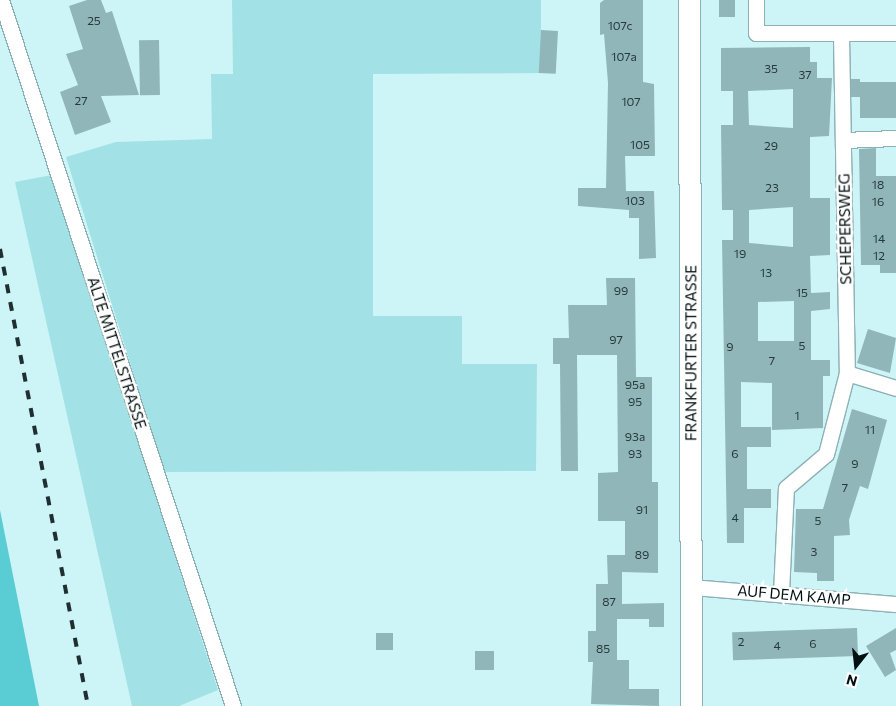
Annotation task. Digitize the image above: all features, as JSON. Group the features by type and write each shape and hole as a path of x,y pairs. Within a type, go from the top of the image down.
{"main road":[{"name":"FRANKFURTER STRASSE","path":"689,0 691,706"}],"street":[{"name":"ALTE MITTELSTRASSE","path":"1,0 233,706"},
{"path":"756,0 756,33 841,35 896,32"},
{"name":"SCHEPERSWEG","path":"781,593 786,488 826,454 847,372 841,35"},
{"path":"843,140 896,138"},
{"path":"847,372 896,388"},
{"name":"AUF DEM KAMP","path":"692,587 896,604"}],"shaded area":[{"path":"232,0 541,0 541,73 373,74 373,316 462,316 462,364 537,364 536,471 164,472 66,157 116,142 212,139 211,74 233,74"},
{"path":"52,175 218,690 179,706 132,706 15,182"},
{"path":"0,510 39,706 0,706"}],"building":[{"path":"87,0 101,0 106,13 112,11 139,95 101,96 111,122 75,135 60,92 78,85 66,54 83,49 69,6"},
{"path":"604,0 643,0 643,82 654,84 655,156 625,156 626,191 654,191 656,258 639,259 639,218 629,218 629,210 578,206 578,188 606,188 608,83 604,34 600,35 600,3"},
{"path":"719,0 735,0 735,17 719,17"},
{"path":"541,30 558,31 556,74 539,73"},
{"path":"139,40 159,40 160,95 140,95"},
{"path":"810,47 810,62 817,62 817,78 832,78 829,136 810,137 810,198 830,198 830,255 810,256 811,293 830,292 830,309 811,311 811,360 830,360 830,376 823,376 823,428 772,430 772,383 741,382 741,427 771,427 771,447 747,447 747,489 771,489 771,508 744,508 744,543 727,543 722,240 733,240 733,210 722,210 721,125 733,125 733,91 721,91 721,48","holes":["793,89 793,128 749,125 748,91","793,207 793,247 749,243 749,210","794,301 794,341 758,341 758,302"]},
{"path":"851,79 860,79 860,97 851,97"},
{"path":"860,82 896,82 896,118 860,118"},
{"path":"876,148 876,176 896,176 896,273 880,273 880,265 861,265 859,149"},
{"path":"606,278 635,278 636,377 652,377 652,482 658,482 658,573 622,572 622,604 664,603 664,627 649,627 649,619 617,619 617,660 629,660 629,689 659,689 659,706 591,704 593,662 588,662 588,631 596,631 596,584 608,584 607,555 625,555 625,521 598,521 598,473 618,472 617,355 577,355 578,471 561,471 560,364 553,364 553,338 569,338 568,305 607,305"},
{"path":"868,329 896,338 890,373 857,363"},
{"path":"852,409 887,420 868,489 860,486 849,520 850,535 834,536 834,581 817,581 817,573 794,572 796,509 823,509"},
{"path":"857,628 858,656 733,660 732,632"},
{"path":"896,628 896,650 890,653 896,670 885,677 866,646"},
{"path":"376,633 393,633 393,650 376,650"},
{"path":"475,651 494,651 494,670 475,670"}],"railway":[{"path":"0,249 88,706"}]}
